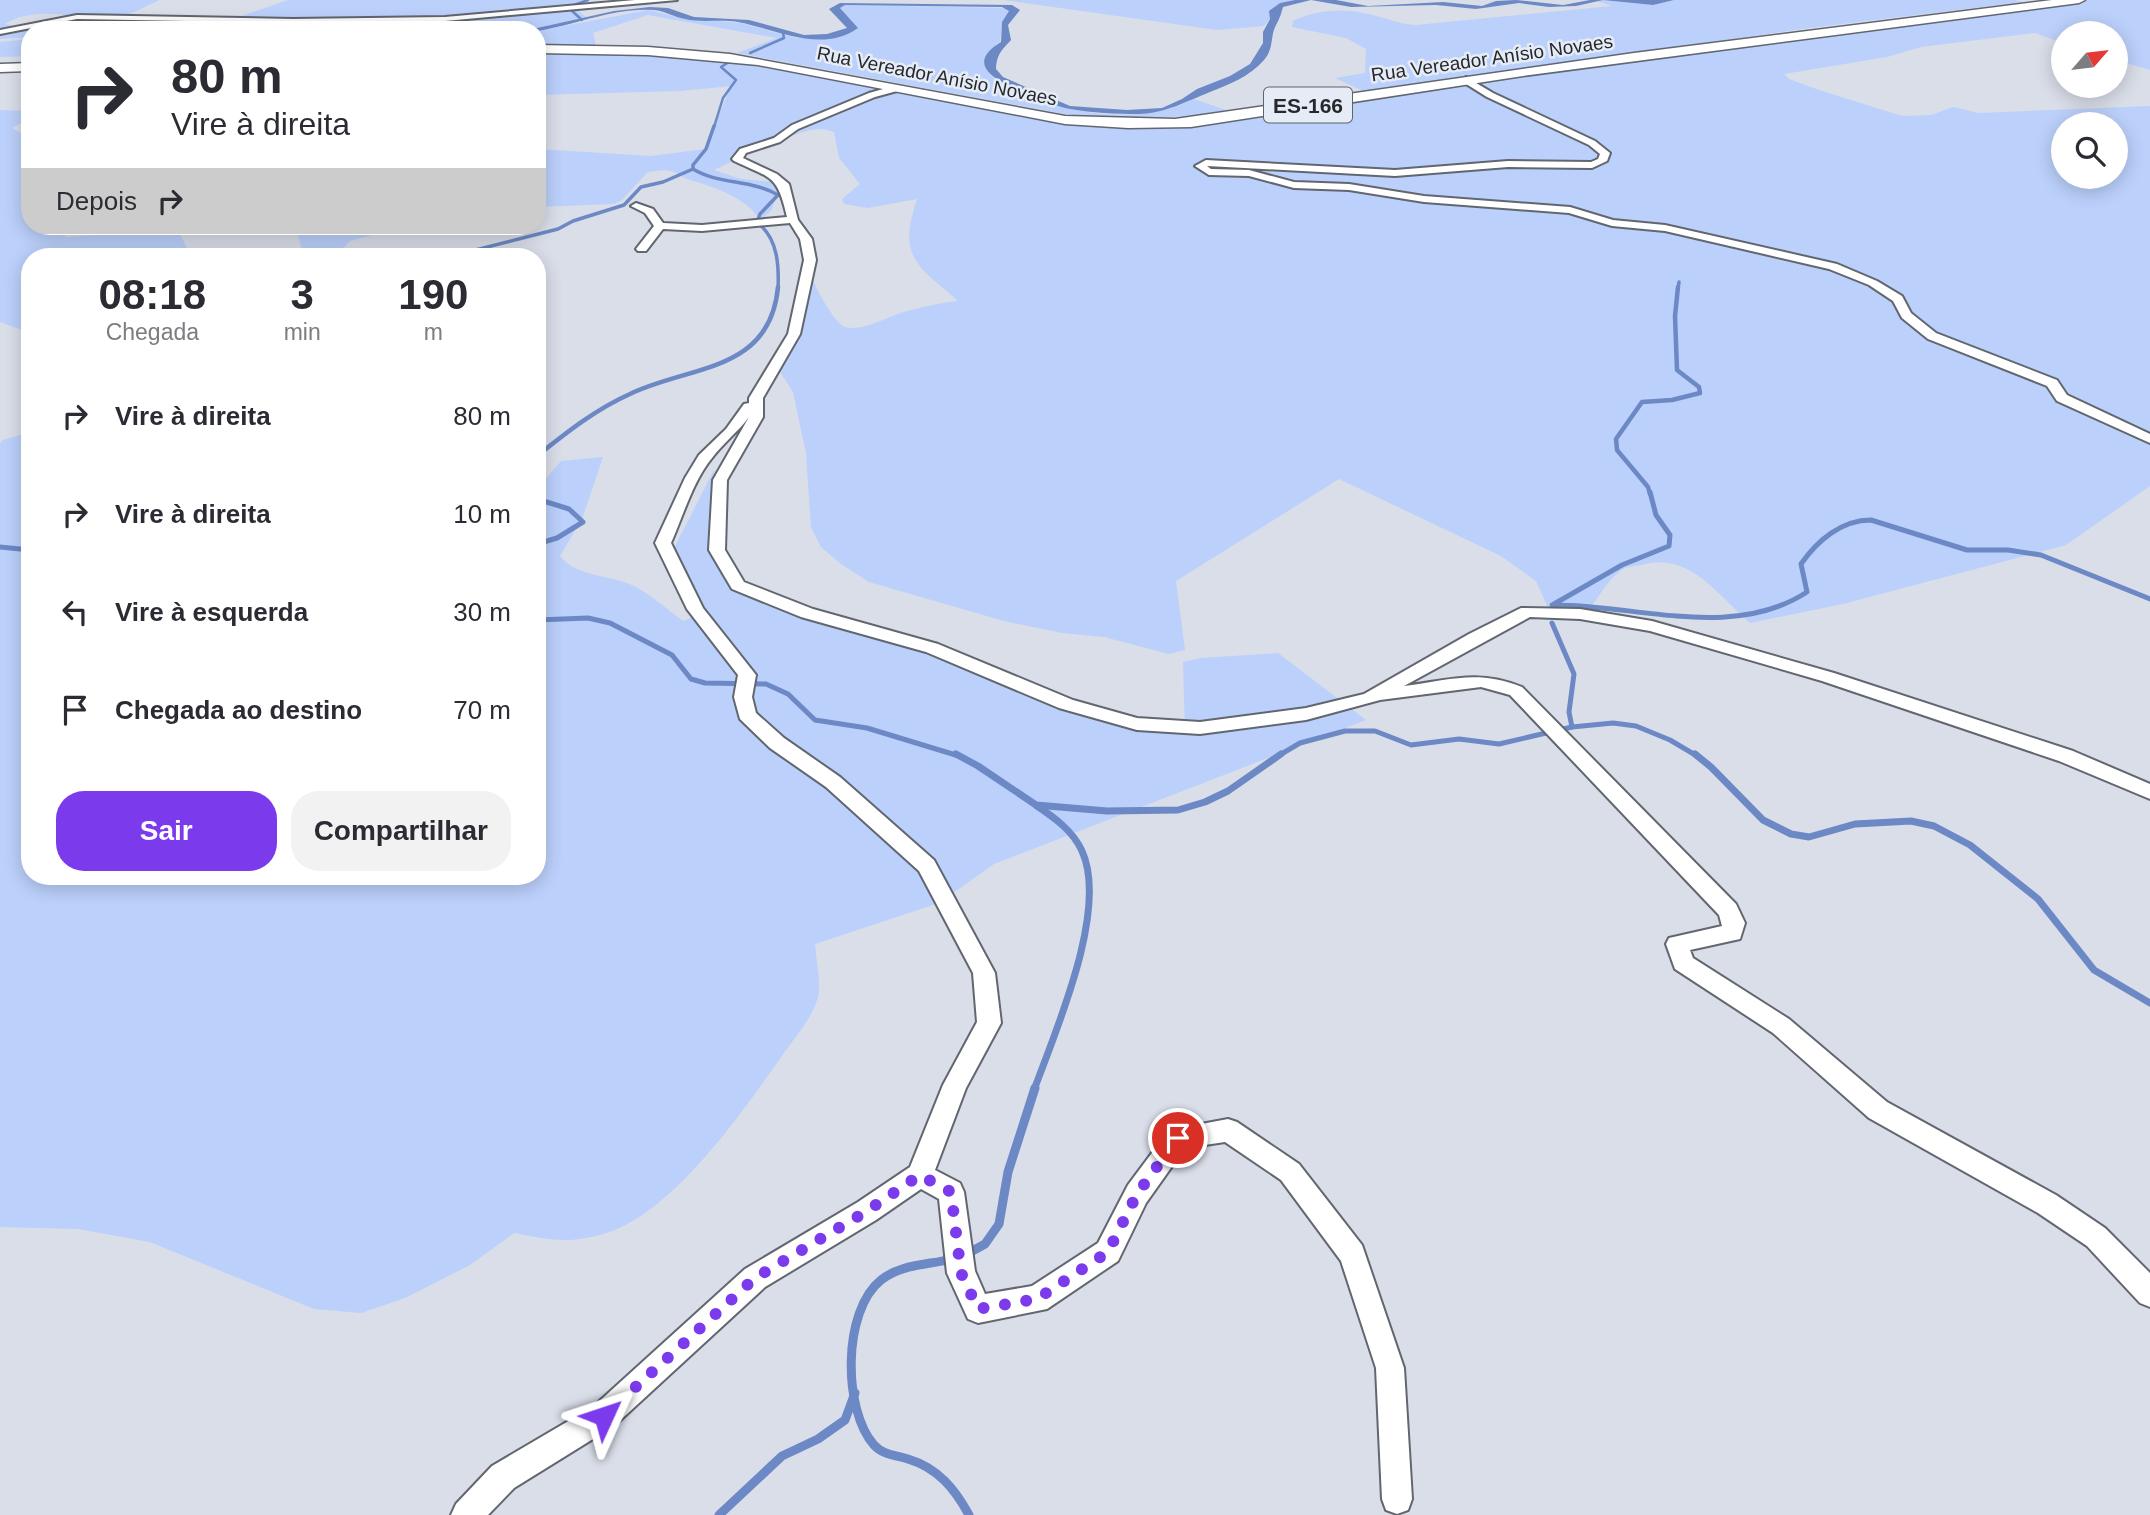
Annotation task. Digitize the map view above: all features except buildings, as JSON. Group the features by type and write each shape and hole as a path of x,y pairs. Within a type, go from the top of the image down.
{"main road":[{"name":"Rua Vereador Anísio Novaes","path":"546,49 621,48 707,54 758,61 1065,120 1110,125 1149,125 1191,123 1466,80 2079,0"},
{"path":"0,68 21,67"}],"street":[{"path":"57,21 78,17 434,20 509,15 569,6 673,0"},
{"path":"0,32 21,28"},
{"path":"1466,80 1490,95 1592,143 1605,153 1602,161 1581,165 1508,164 1395,173 1257,168 1206,163 1200,166 1209,173 1249,173 1294,186 1349,187 1424,199 1570,210 1612,223 1665,228 1833,266 1898,299 1906,315 1932,335 2052,383 2062,398 2150,439"},
{"path":"467,1515 503,1477 604,1416 755,1278 867,1211 920,1175 955,1085 989,1023 984,973 926,866 832,782 777,743 747,715 746,683 732,651 709,627 693,604 663,542 699,467 706,456 731,432 756,398 794,334 802,303 810,260 806,239 793,219 785,186 773,176 737,159 743,151 777,140 795,127 894,89"},
{"path":"636,206 649,211 660,226"},
{"path":"642,249 660,226 702,228 793,219"},
{"path":"756,398 756,417 720,480 717,550 738,584 807,613 932,648 1066,704 1138,724 1200,728 1306,714 1370,698 1450,683 1481,681 1496,683 1516,691 1566,740 1731,917 1734,923 1732,933 1677,944 1683,963 1780,1026 1878,1110 2047,1203 2096,1237 2150,1293"},
{"path":"1370,698 1475,638 1527,612 1580,614 1652,626 1841,681 2066,756 2150,792"},
{"path":"920,1175 951,1192 961,1273 978,1309 1037,1299 1108,1252 1137,1194 1178,1138 1228,1130 1290,1172 1352,1254 1390,1368 1397,1499"}],"shaded area":[{"path":"0,0 158,0 117,17 44,14 17,18 5,24 21,27 21,38 0,39"},
{"path":"288,0 586,0 573,6 586,17 546,26 546,21 230,21"},
{"path":"1004,0 1295,0 1280,3 1270,11 1270,19 1264,26 1217,30"},
{"path":"1311,0 1283,7 1269,51 1252,71 1232,83 1175,106 1158,112 1139,114 1065,108 1014,88 993,76 986,69 984,61 989,52 1001,42 1002,22 1009,11 1002,7 845,5 840,8 858,28 829,39 798,37 738,22 691,20 654,10 625,11 546,29 546,26 614,11 650,7 668,8 694,17 749,20 804,35 827,34 847,28 829,9 840,3 1012,5 1020,10 1008,25 1011,40 997,60 996,69 1003,77 1070,106 1127,110 1162,108 1250,64 1263,43 1263,32 1270,19 1269,11 1280,3"},
{"path":"1311,0 1336,0 1368,6 1443,2 1482,6 1496,1 1516,0 1563,5 1603,0 1576,6 1549,7 1519,3 1476,9 1436,5 1351,7"},
{"path":"1603,0 1674,0 1653,5"},
{"path":"1674,0 2023,2 1817,27 1363,91 1335,78 1365,73 1366,49 1346,38 1292,27 1293,21 1327,11 1354,11 1416,25 1612,6 1597,1 1653,5"},
{"path":"2086,0 2150,0 2150,70 2128,64 2128,21 2051,21 2051,39 2035,33 1921,47 1887,57 1784,74 1789,79 1819,90 1902,116 1931,115 1953,107 1979,113 2150,106 2150,486 2066,545 1843,604 1750,623 1702,578 1674,564 1658,562 1620,571 1586,614 1549,610 1536,581 1501,556 1339,479 1176,581 1185,650 1169,654 1104,637 1062,633 1004,621 869,582 821,547 811,527 806,453 793,392 775,364 813,279 831,313 845,327 867,326 910,310 958,301 922,269 915,259 909,235 917,199 868,208 844,204 842,199 860,184 839,158 834,132 810,130 775,141 714,170 741,179 782,183 771,211 760,220 747,205 729,194 665,170 648,172 622,200 614,204 546,207 546,150 651,156 705,149 731,86 680,91 546,95 546,52 604,51 744,62 1069,123 1111,127 1184,126 1827,30"},
{"path":"845,5 1005,8 1009,11 1002,22 1000,42 988,56 988,64 990,75 1012,88 1062,107 1117,115 1170,108 1194,99 1226,110 1146,118 1065,114 737,53 777,38 648,15 593,33 596,46 546,47 546,29 649,10 677,17 741,23 797,38 824,38 858,28 840,8"},
{"path":"21,40 21,56 0,57 0,42"},
{"path":"0,110 21,111 21,124 12,128 21,133 21,235 180,235 187,248 21,248 21,330 0,322"},
{"path":"298,235 371,235 350,241 343,248 301,248"},
{"path":"21,435 21,885 546,885 546,478 561,461 603,457 582,519 560,556 575,568 634,586 683,621 699,615 671,554 714,470 720,506 721,558 733,574 776,604 915,647 1120,719 1185,731 1183,662 1201,658 1278,653 1366,720 994,864 939,903 815,944 819,992 814,1009 804,1026 747,1105 703,1159 655,1206 629,1223 603,1234 569,1240 514,1233 470,1265 405,1298 361,1313 314,1309 150,1242 78,1229 0,1227 0,443"}],"waterway":[{"path":"574,5 588,0"},
{"path":"572,7 571,10 582,20"},
{"path":"750,53 784,38 783,33"},
{"path":"714,127 723,98 736,80 721,67 729,62"},
{"path":"693,169 693,165 706,149 714,126"},
{"path":"546,232 624,205 641,187 663,182 693,169"},
{"path":"693,169 713,178 757,186 778,195 760,214 757,222"},
{"path":"760,225 774,246 778,287"},
{"path":"483,248 534,235"},
{"path":"1678,289 1679,282"},
{"path":"546,449 617,400 724,362 743,351 760,336 772,315 778,287"},
{"path":"1650,494 1648,487 1617,450 1616,439 1642,402 1672,400 1700,393 1699,387 1677,370 1675,316 1678,287"},
{"path":"1554,604 1622,565 1669,546 1670,535 1656,515 1650,492"},
{"path":"546,502 569,509 583,522 557,538 546,541"},
{"path":"1552,605 1715,617 1747,615 1778,607 1807,592 1801,564 1814,547 1840,528 1871,520 1967,550 2008,550 2041,555 2150,599"},
{"path":"0,547 21,549"},
{"path":"546,620 588,618 610,623 672,655 691,679 705,683 766,684 788,694 815,720 867,728 959,756"},
{"path":"1552,623 1574,674 1569,712 1572,727"},
{"path":"1572,727 1613,723 1636,726 1670,740 1697,756"},
{"path":"1279,755 1300,743 1345,731 1375,731 1411,745 1459,739 1499,744 1572,727"},
{"path":"956,754 1036,805 1107,811 1178,810 1205,802 1228,791 1279,755"},
{"path":"1695,754 1763,820 1791,834 1809,837 1855,824 1911,821 1934,826 1970,845 2038,899 2094,970 2150,1003"},
{"path":"1034,1090 1076,971 1089,905 1089,876 1082,851 1069,831 1037,806"},
{"path":"965,1255 985,1244 999,1224 1008,1172 1035,1088"},
{"path":"854,1396 851,1361 853,1337 868,1295 881,1280 897,1271 952,1259"},
{"path":"719,1515 782,1456 818,1439 845,1420 854,1396"},
{"path":"854,1396 864,1429 874,1445 885,1453 919,1463 937,1474 951,1488 969,1515"}],"route":[{"path":"604,1416 755,1278 867,1211 920,1175 951,1192 961,1273 978,1309 1037,1299 1108,1252 1137,1194 1178,1138"}]}
